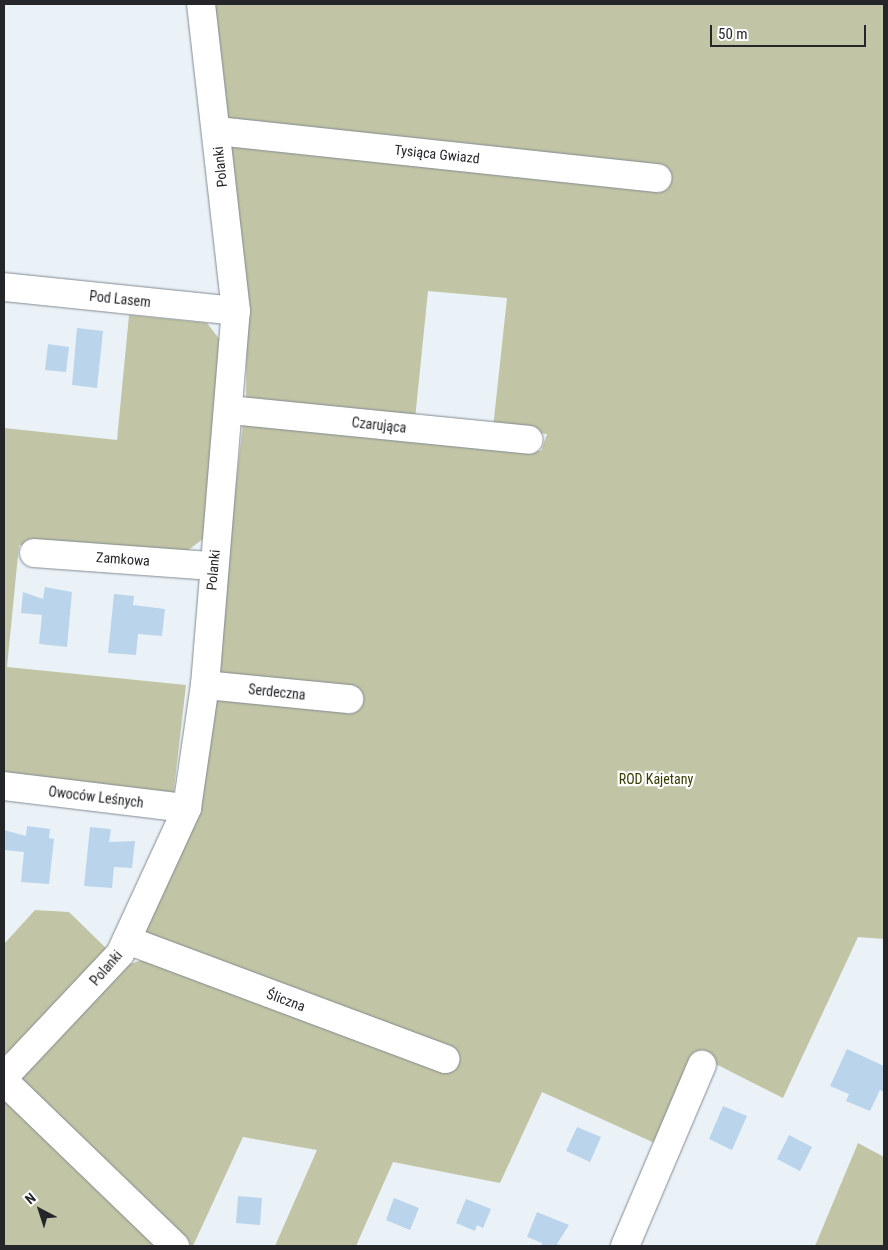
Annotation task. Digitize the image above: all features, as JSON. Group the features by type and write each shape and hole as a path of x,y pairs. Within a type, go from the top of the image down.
{"street":[{"name":"Polanki","path":"4,1077 120,954 187,808 205,685 212,566 230,410 236,312 217,131 200,4"},
{"name":"Tysiąca Gwiazd","path":"217,131 657,178"},
{"name":"Pod Lasem","path":"4,287 236,312"},
{"name":"Czarująca","path":"230,410 528,440"},
{"name":"Zamkowa","path":"34,553 212,566"},
{"name":"Serdeczna","path":"205,685 349,699"},
{"name":"Owoców Leśnych","path":"4,786 187,808"},
{"name":"Śliczna","path":"127,940 446,1059"},
{"path":"625,1246 702,1065"},
{"path":"4,1081 175,1246"}],"green space":[{"name":"ROD Kajetany","path":"206,4 884,4 884,939 858,937 783,1098 698,1055 659,1145 542,1092 500,1183 393,1162 356,1246 275,1246 317,1150 243,1137 193,1246 187,1246 12,1081 124,966 151,957 141,934 214,676 243,423 541,451 547,434 493,428 507,298 428,291 415,419 246,399 247,298"},
{"path":"129,315 207,323 220,340 203,539 183,554 19,545 7,667 186,685 173,798 4,781 4,428 117,440"},
{"path":"35,910 69,912 110,952 19,1051 4,1053 4,944"},
{"path":"4,1099 162,1246 4,1246"},
{"path":"858,1143 884,1157 884,1246 815,1246"}],"building":[{"path":"77,328 103,331 97,388 72,385"},
{"path":"48,344 69,347 66,372 45,370"},
{"path":"45,587 72,592 67,647 39,644 42,615 21,613 23,592 43,599"},
{"path":"114,594 134,596 133,605 165,609 162,636 138,634 136,655 108,653"},
{"path":"27,826 50,829 49,838 54,839 49,884 21,882 24,852 4,850 4,830 26,836"},
{"path":"90,827 111,829 109,842 135,841 132,868 114,867 112,888 84,886"},
{"path":"847,1049 884,1066 884,1092 880,1090 870,1111 846,1101 849,1094 830,1086"},
{"path":"723,1106 747,1116 732,1150 709,1139"},
{"path":"577,1127 601,1137 590,1162 566,1151"},
{"path":"789,1135 812,1147 800,1171 777,1159"},
{"path":"238,1196 262,1198 260,1225 236,1223"},
{"path":"394,1198 419,1208 410,1230 386,1220"},
{"path":"466,1199 491,1209 483,1228 477,1225 475,1231 456,1223"},
{"path":"537,1212 569,1225 557,1244 563,1246 541,1246 542,1243 527,1237"}]}
